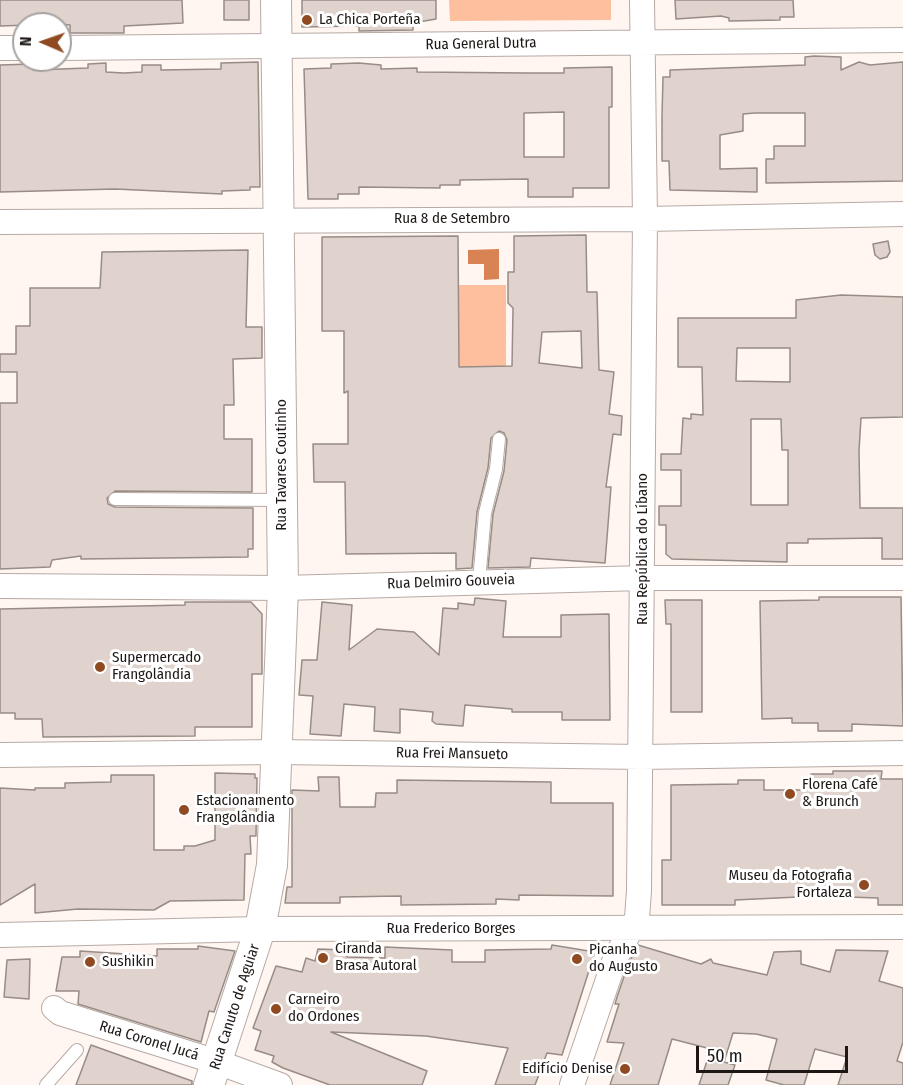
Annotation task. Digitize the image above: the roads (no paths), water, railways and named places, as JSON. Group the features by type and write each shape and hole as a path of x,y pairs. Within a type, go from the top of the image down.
{"street":[{"name":"Rua Tavares Coutinho","path":"260,929 272,865 283,588 276,0"},
{"name":"Rua República do Líbano","path":"572,1085 615,959 637,918 639,891 645,219 642,0"},
{"name":"Rua General Dutra","path":"72,48 903,40"},
{"name":"Rua 8 de Setembro","path":"0,222 645,219 903,214"},
{"name":"Rua Delmiro Gouveia","path":"0,586 283,588 643,578 903,578"},
{"name":"Rua Frei Mansueto","path":"0,755 278,752 640,757 903,753"},
{"name":"Rua Frederico Borges","path":"0,936 260,929 632,930 903,927"},
{"name":"Rua Canuto de Aguiar","path":"213,1073 260,929"},
{"name":"Rua Coronel Jucá","path":"54,1008 60,1013 213,1073 280,1085"}],"lane":[{"path":"478,581 485,513 499,439"},
{"path":"115,499 282,500"},
{"path":"46,1085 77,1050"}],"place":[{"name":"La Chica Porteña","path":"307,20"},
{"name":"Supermercado Frangolândia","path":"100,667"},
{"name":"Florena Café & Brunch","path":"790,794"},
{"name":"Estacionamento Frangolândia","path":"184,810"},
{"name":"Museu da Fotografia Fortaleza","path":"864,885"},
{"name":"Ciranda Brasa Autoral","path":"323,958"},
{"name":"Picanha do Augusto","path":"577,959"},
{"name":"Sushikin","path":"90,962"},
{"name":"Carneiro do Ordones","path":"276,1009"},
{"name":"Edifício Denise","path":"625,1069"}]}
